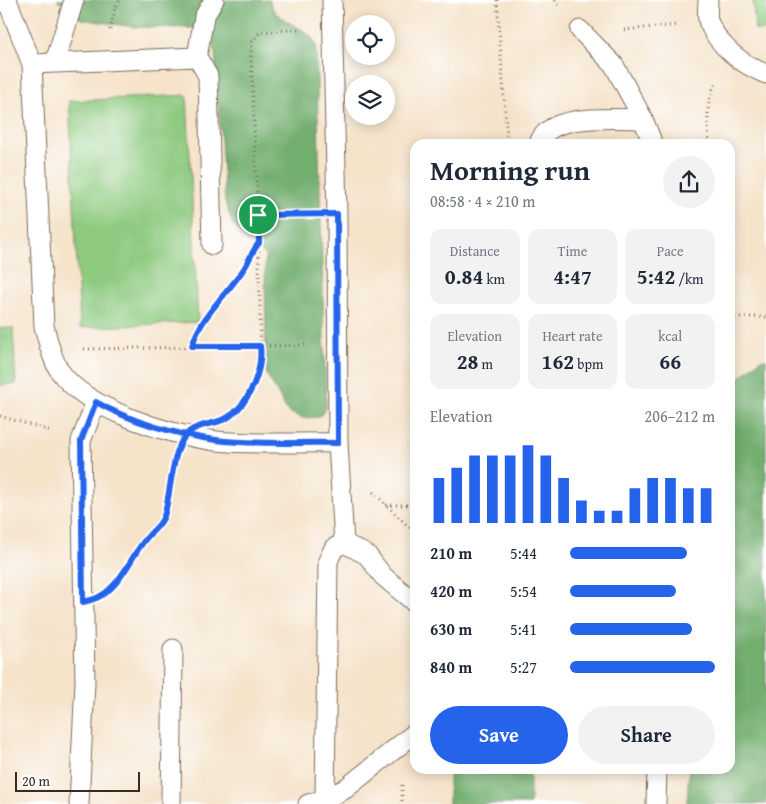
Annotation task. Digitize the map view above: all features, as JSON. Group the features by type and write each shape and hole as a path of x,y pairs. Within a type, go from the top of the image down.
{"lane":[{"path":"7,0 32,64 44,326 50,350 59,370 96,402 117,414 186,434 216,441 338,443"},
{"path":"55,62 74,0"},
{"path":"212,245 208,76 197,57 204,17 214,0"},
{"path":"332,0 337,214 338,443 344,543"},
{"path":"708,0 708,22 724,45 746,66 766,74"},
{"path":"580,30 614,65 651,139"},
{"path":"32,64 197,57"},
{"path":"540,139 542,134 548,129 568,122 643,120"},
{"path":"79,804 85,682 81,441 96,402"},
{"path":"344,543 367,555 383,576 410,599"},
{"path":"344,543 334,548 328,561 317,801 345,789 410,737"},
{"path":"171,804 174,649"},
{"path":"656,804 657,774"}],"path":[{"path":"497,0 507,139"},
{"path":"615,30 684,24"},
{"path":"83,602 96,600 111,588 149,535 163,519 177,454 186,434 196,428 230,417 244,400 259,372 261,357 259,243 251,55 252,42 260,32 276,30"},
{"path":"709,139 708,119 712,89 736,56"},
{"path":"258,215 337,214"},
{"path":"192,346 197,330 246,266 251,252 259,243"},
{"path":"735,318 766,317"},
{"path":"50,350 338,344"},
{"path":"0,416 81,441"},
{"path":"386,505 410,505"}],"green space":[{"path":"57,0 270,0 271,6 279,16 307,33 313,40 316,45 326,409 319,417 303,418 288,412 266,373 265,255 233,225 225,202 215,52 205,31 194,28 134,27 81,19"},
{"path":"753,0 766,0 766,30 755,30"},
{"path":"187,95 198,322 80,328 69,101"},
{"path":"0,328 13,328 16,384 0,385"},
{"path":"766,359 766,804 687,804 689,774 735,774 735,382 760,360"},
{"path":"450,774 530,774 530,804 449,804"}],"route":[{"path":"258,215 259,243 251,252 246,266 197,330 192,346 260,346 259,372 244,400 230,417 196,428 186,434 177,454 163,519 149,535 111,588 96,600 83,602 81,441 96,402 117,414 186,434 216,441 338,443 337,214 258,215"}]}
